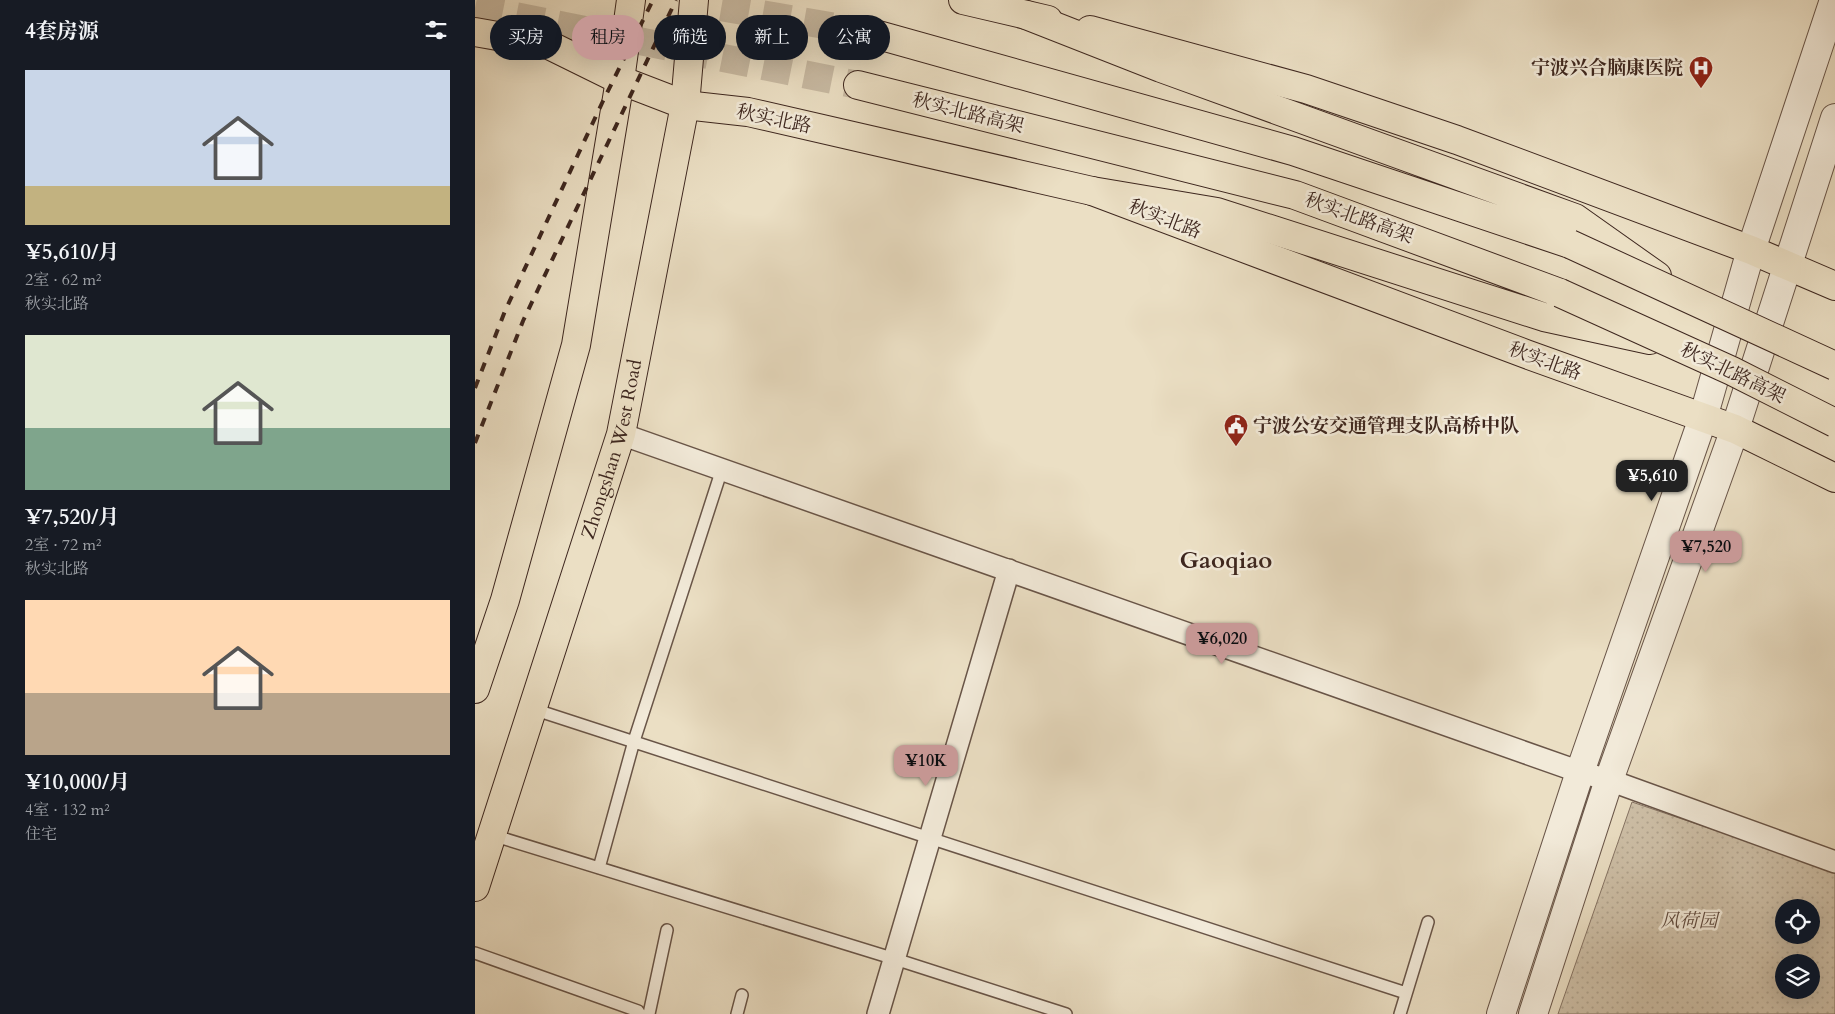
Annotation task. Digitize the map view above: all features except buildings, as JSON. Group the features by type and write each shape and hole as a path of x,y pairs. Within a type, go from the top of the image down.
{"main road":[{"path":"475,689 505,600 576,345 620,80 631,0"},
{"name":"Zhongshan West Road","path":"475,887 621,434 685,105 694,0"},
{"path":"963,0 1083,28 1307,89 1457,140 1751,250 1835,286"},
{"path":"1026,15 1161,68 1575,218 1688,298"},
{"name":"秋实北路","path":"475,32 549,45 620,80 685,105 748,112 1092,191 1480,337 1735,429 1835,478"},
{"path":"890,38 1293,151 1570,244 1835,366"},
{"name":"秋实北路高架","path":"858,85 1295,195 1560,293 1732,371 1835,424"},
{"path":"1092,191 1217,212 1543,317 1676,346"}],"street":[{"path":"1501,1014 1580,772 1703,418 1751,250 1834,0"},
{"path":"1533,1014 1609,780 1735,429 1835,118"},
{"path":"621,434 1580,772 1609,780 1835,862"},
{"path":"878,1014 1009,570"}],"lane":[{"path":"599,868 634,741 722,470"},
{"path":"533,709 1406,993"},
{"path":"492,835 895,959 1066,1014"},
{"path":"1400,1014 1428,922"},
{"path":"649,1014 667,930"},
{"path":"475,953 639,1011 640,1014"},
{"path":"737,1014 743,995"}],"green space":[{"name":"风荷园","path":"1632,802 1835,871 1835,1014 1558,1014"}],"tunnel":[{"path":"680,0 818,24"},
{"path":"475,8 858,85"}],"railway":[{"path":"475,388 505,311 603,101 653,0"},
{"path":"475,443 523,321 676,0"}],"place":[{"name":"宁波兴合脑康医院","path":"1701,89"},
{"name":"宁波公安交通管理支队高桥中队","path":"1236,447"}],"district":[{"name":"Gaoqiao","path":"1226,560"}]}
